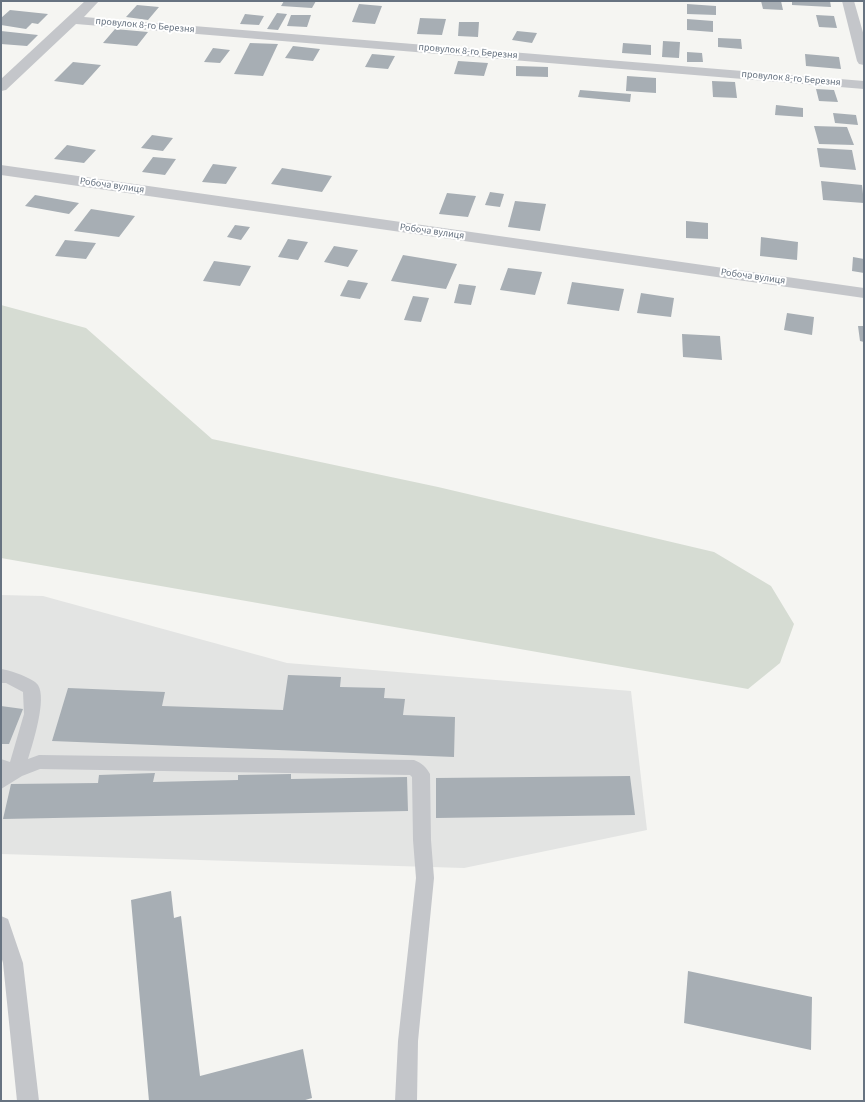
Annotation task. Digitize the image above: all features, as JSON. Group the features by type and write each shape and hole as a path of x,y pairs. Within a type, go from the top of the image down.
{"street":[{"path":"1,87 93,1"},
{"path":"848,1 864,61"},
{"name":"провулок 8-го Березня","path":"72,20 864,85"},
{"name":"Робоча вулиця","path":"1,170 864,293"}],"lane":[{"path":"1,676 9,677 31,688 32,714 8,769 1,781"},
{"path":"8,769 39,762 414,768 421,774 422,840 425,878 408,1041 406,1101"},
{"path":"1,925 13,963 28,1101"}],"shaded area":[{"path":"1,305 86,328 212,439 438,487 714,552 771,586 794,624 780,663 748,689 1,558"},
{"path":"1,595 43,596 287,663 631,691 647,830 464,868 1,854"}],"building":[{"path":"284,1 316,1 312,8 281,6"},
{"path":"761,1 781,1 783,10 763,9"},
{"path":"792,1 830,1 831,7 792,5"},
{"path":"359,4 382,6 375,24 352,22"},
{"path":"687,4 716,6 716,15 687,14"},
{"path":"137,5 159,7 148,20 126,17"},
{"path":"10,10 48,14 38,24 32,23 26,29 1,25 1,18"},
{"path":"277,13 287,14 278,30 267,29"},
{"path":"245,14 264,16 259,25 240,24"},
{"path":"291,15 311,15 307,27 287,26"},
{"path":"816,15 834,16 837,28 819,27"},
{"path":"420,18 446,19 442,35 417,34"},
{"path":"687,19 713,21 713,32 687,30"},
{"path":"459,22 479,22 478,37 458,36"},
{"path":"115,29 148,32 137,46 103,43"},
{"path":"1,31 38,35 27,46 1,44"},
{"path":"517,31 537,33 532,43 512,40"},
{"path":"718,38 741,39 742,49 718,47"},
{"path":"663,41 680,42 679,58 662,57"},
{"path":"250,43 278,44 263,76 234,74"},
{"path":"623,43 651,45 651,55 622,53"},
{"path":"293,46 320,49 313,61 285,58"},
{"path":"213,48 230,50 220,63 204,62"},
{"path":"687,52 702,53 703,62 687,62"},
{"path":"372,54 395,56 388,69 365,67"},
{"path":"805,54 839,57 841,69 806,66"},
{"path":"458,61 488,63 484,76 454,74"},
{"path":"73,62 101,65 83,85 54,81"},
{"path":"516,66 548,67 548,77 516,76"},
{"path":"627,76 656,78 656,93 626,91"},
{"path":"712,81 735,82 737,98 713,97"},
{"path":"816,89 834,90 838,102 819,101"},
{"path":"580,90 631,94 630,102 578,97"},
{"path":"776,105 803,108 803,117 775,115"},
{"path":"833,113 856,115 858,125 835,123"},
{"path":"814,126 847,127 854,145 819,144"},
{"path":"152,135 173,138 163,151 141,148"},
{"path":"67,145 96,150 84,163 54,159"},
{"path":"817,148 852,150 856,170 820,167"},
{"path":"153,157 176,159 165,175 142,172"},
{"path":"213,164 237,167 226,184 202,182"},
{"path":"282,168 332,176 322,192 271,184"},
{"path":"821,181 862,185 864,203 823,200"},
{"path":"490,192 504,194 500,207 485,205"},
{"path":"447,193 476,196 468,217 439,214"},
{"path":"35,195 79,203 69,214 25,206"},
{"path":"515,201 546,204 540,231 508,227"},
{"path":"91,209 135,216 119,237 74,231"},
{"path":"686,221 708,223 708,239 686,238"},
{"path":"235,225 250,227 241,240 227,237"},
{"path":"761,237 798,242 797,260 760,256"},
{"path":"288,239 308,242 298,260 278,257"},
{"path":"65,240 96,243 86,259 55,256"},
{"path":"334,246 358,250 348,267 324,262"},
{"path":"403,255 457,264 446,289 391,281"},
{"path":"853,257 864,259 864,273 852,271"},
{"path":"214,261 251,266 240,286 203,281"},
{"path":"508,268 542,272 535,295 500,290"},
{"path":"348,280 368,283 360,299 340,296"},
{"path":"572,282 624,289 619,311 567,304"},
{"path":"459,284 476,286 471,305 454,303"},
{"path":"641,293 674,298 671,317 637,313"},
{"path":"413,296 429,298 421,322 404,320"},
{"path":"787,313 814,317 812,335 784,330"},
{"path":"858,326 864,326 864,342 860,341"},
{"path":"682,334 720,336 722,360 683,357"},
{"path":"288,675 341,677 340,687 385,688 384,698 405,699 403,715 455,717 454,757 52,741 68,688 165,692 162,706 283,710"},
{"path":"1,706 23,709 9,744 1,744"},
{"path":"155,773 153,782 238,780 238,775 291,774 291,779 407,777 408,811 3,819 11,784 98,783 99,775"},
{"path":"630,776 635,815 436,818 436,778"},
{"path":"171,891 174,918 181,916 200,1076 303,1049 312,1098 302,1101 149,1101 131,900"},
{"path":"688,971 812,997 811,1050 684,1023"}]}
